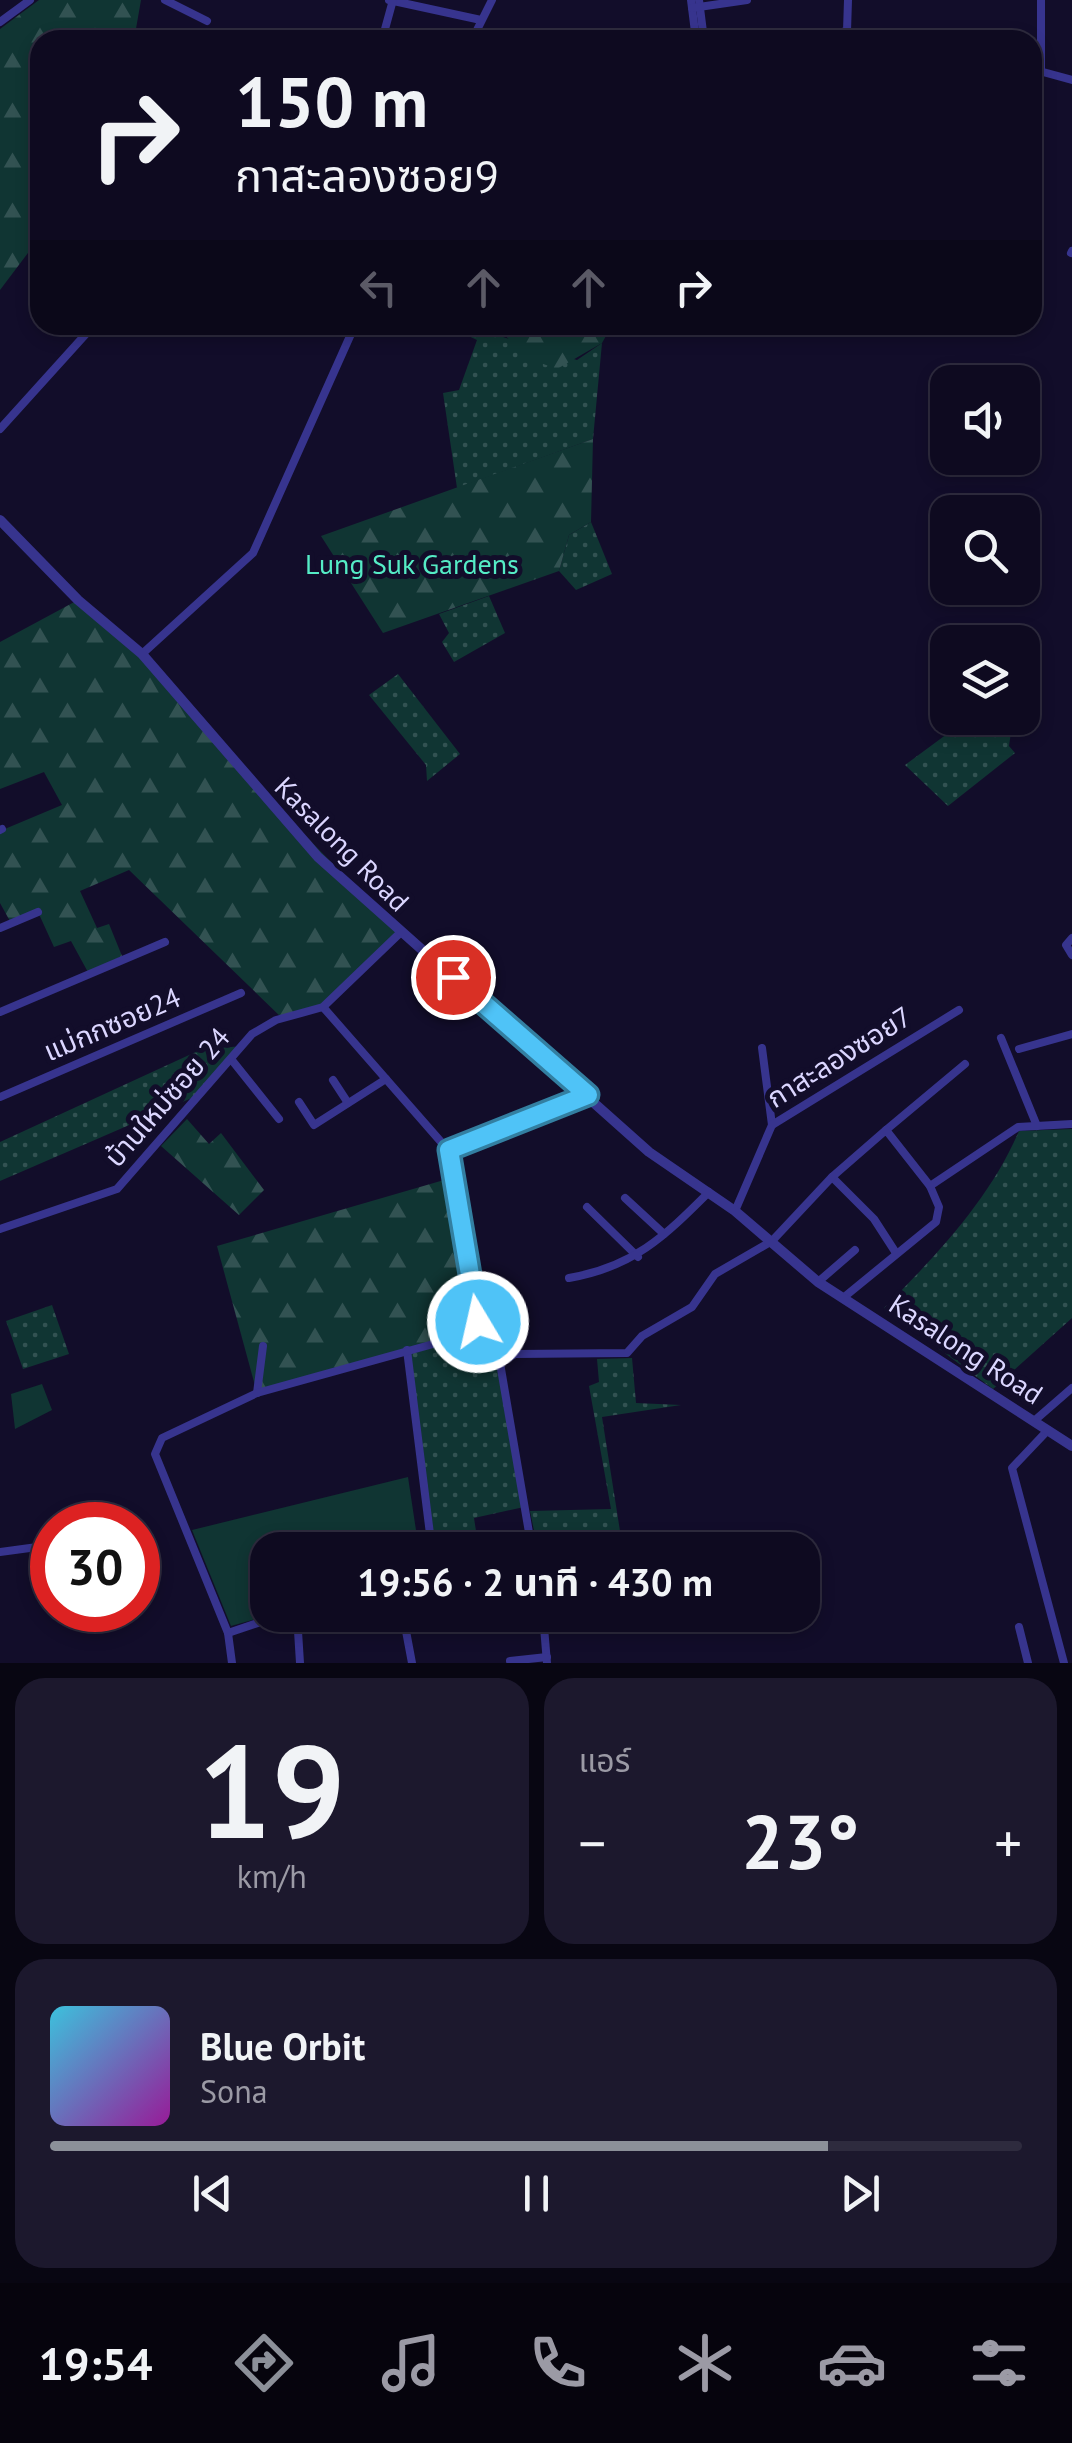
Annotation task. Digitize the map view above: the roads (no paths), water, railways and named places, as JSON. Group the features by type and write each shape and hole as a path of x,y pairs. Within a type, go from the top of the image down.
{"street":[{"path":"0,22 30,0"},
{"path":"165,0 207,22"},
{"path":"384,30 391,0 480,20"},
{"path":"476,30 492,0"},
{"path":"696,4 747,0"},
{"path":"847,30 848,0"},
{"path":"1039,30 1041,0"},
{"path":"696,4 696,30"},
{"path":"696,4 702,30"},
{"path":"1042,71 1072,80"},
{"path":"0,429 85,335"},
{"path":"142,654 254,553 349,335"},
{"name":"Kasalong Road","path":"0,520 78,600 142,654 274,811 400,933 649,1152 735,1211 818,1282 1072,1446"},
{"path":"0,928 38,912"},
{"name":"บ้านใหม่ซอย 24","path":"0,1230 117,1188 263,1026 323,1007 400,933"},
{"path":"1072,938 1066,945 1072,956"},
{"path":"0,1012 165,942"},
{"name":"แม่กกซอย24","path":"0,1096 241,993"},
{"path":"323,1007 449,1150 480,1331 500,1363 529,1532"},
{"name":"กาสะลองซอย7","path":"735,1211 772,1125 959,1010"},
{"path":"1019,1049 1072,1034"},
{"path":"1001,1038 1037,1126"},
{"path":"762,1048 772,1125"},
{"path":"231,1058 279,1119"},
{"path":"500,1363 515,1354 627,1353 642,1336 692,1307 715,1274 772,1241 832,1176 965,1064"},
{"path":"299,1102 314,1125 386,1079"},
{"path":"332,1080 348,1104"},
{"path":"449,1150 588,1095"},
{"path":"930,1186 1018,1127 1072,1124"},
{"path":"843,1298 936,1222 939,1206 930,1186 886,1130"},
{"path":"832,1176 874,1219 896,1253"},
{"path":"569,1278 615,1268 638,1257 709,1192"},
{"path":"625,1198 664,1234"},
{"path":"587,1207 638,1257"},
{"path":"818,1282 855,1250"},
{"path":"232,1663 228,1633 155,1454 162,1438 257,1393 480,1331"},
{"path":"257,1393 263,1346"},
{"path":"407,1350 433,1532"},
{"path":"1034,1421 1072,1388"},
{"path":"1048,1430 1012,1468 1064,1663"},
{"path":"0,1552 30,1548"},
{"path":"228,1633 250,1626"},
{"path":"1020,1627 1028,1663"},
{"path":"297,1632 300,1663"},
{"path":"406,1632 412,1663"},
{"path":"510,1661 547,1660 545,1632"}],"park label":[{"name":"Lung Suk Gardens","path":"412,564"}]}
